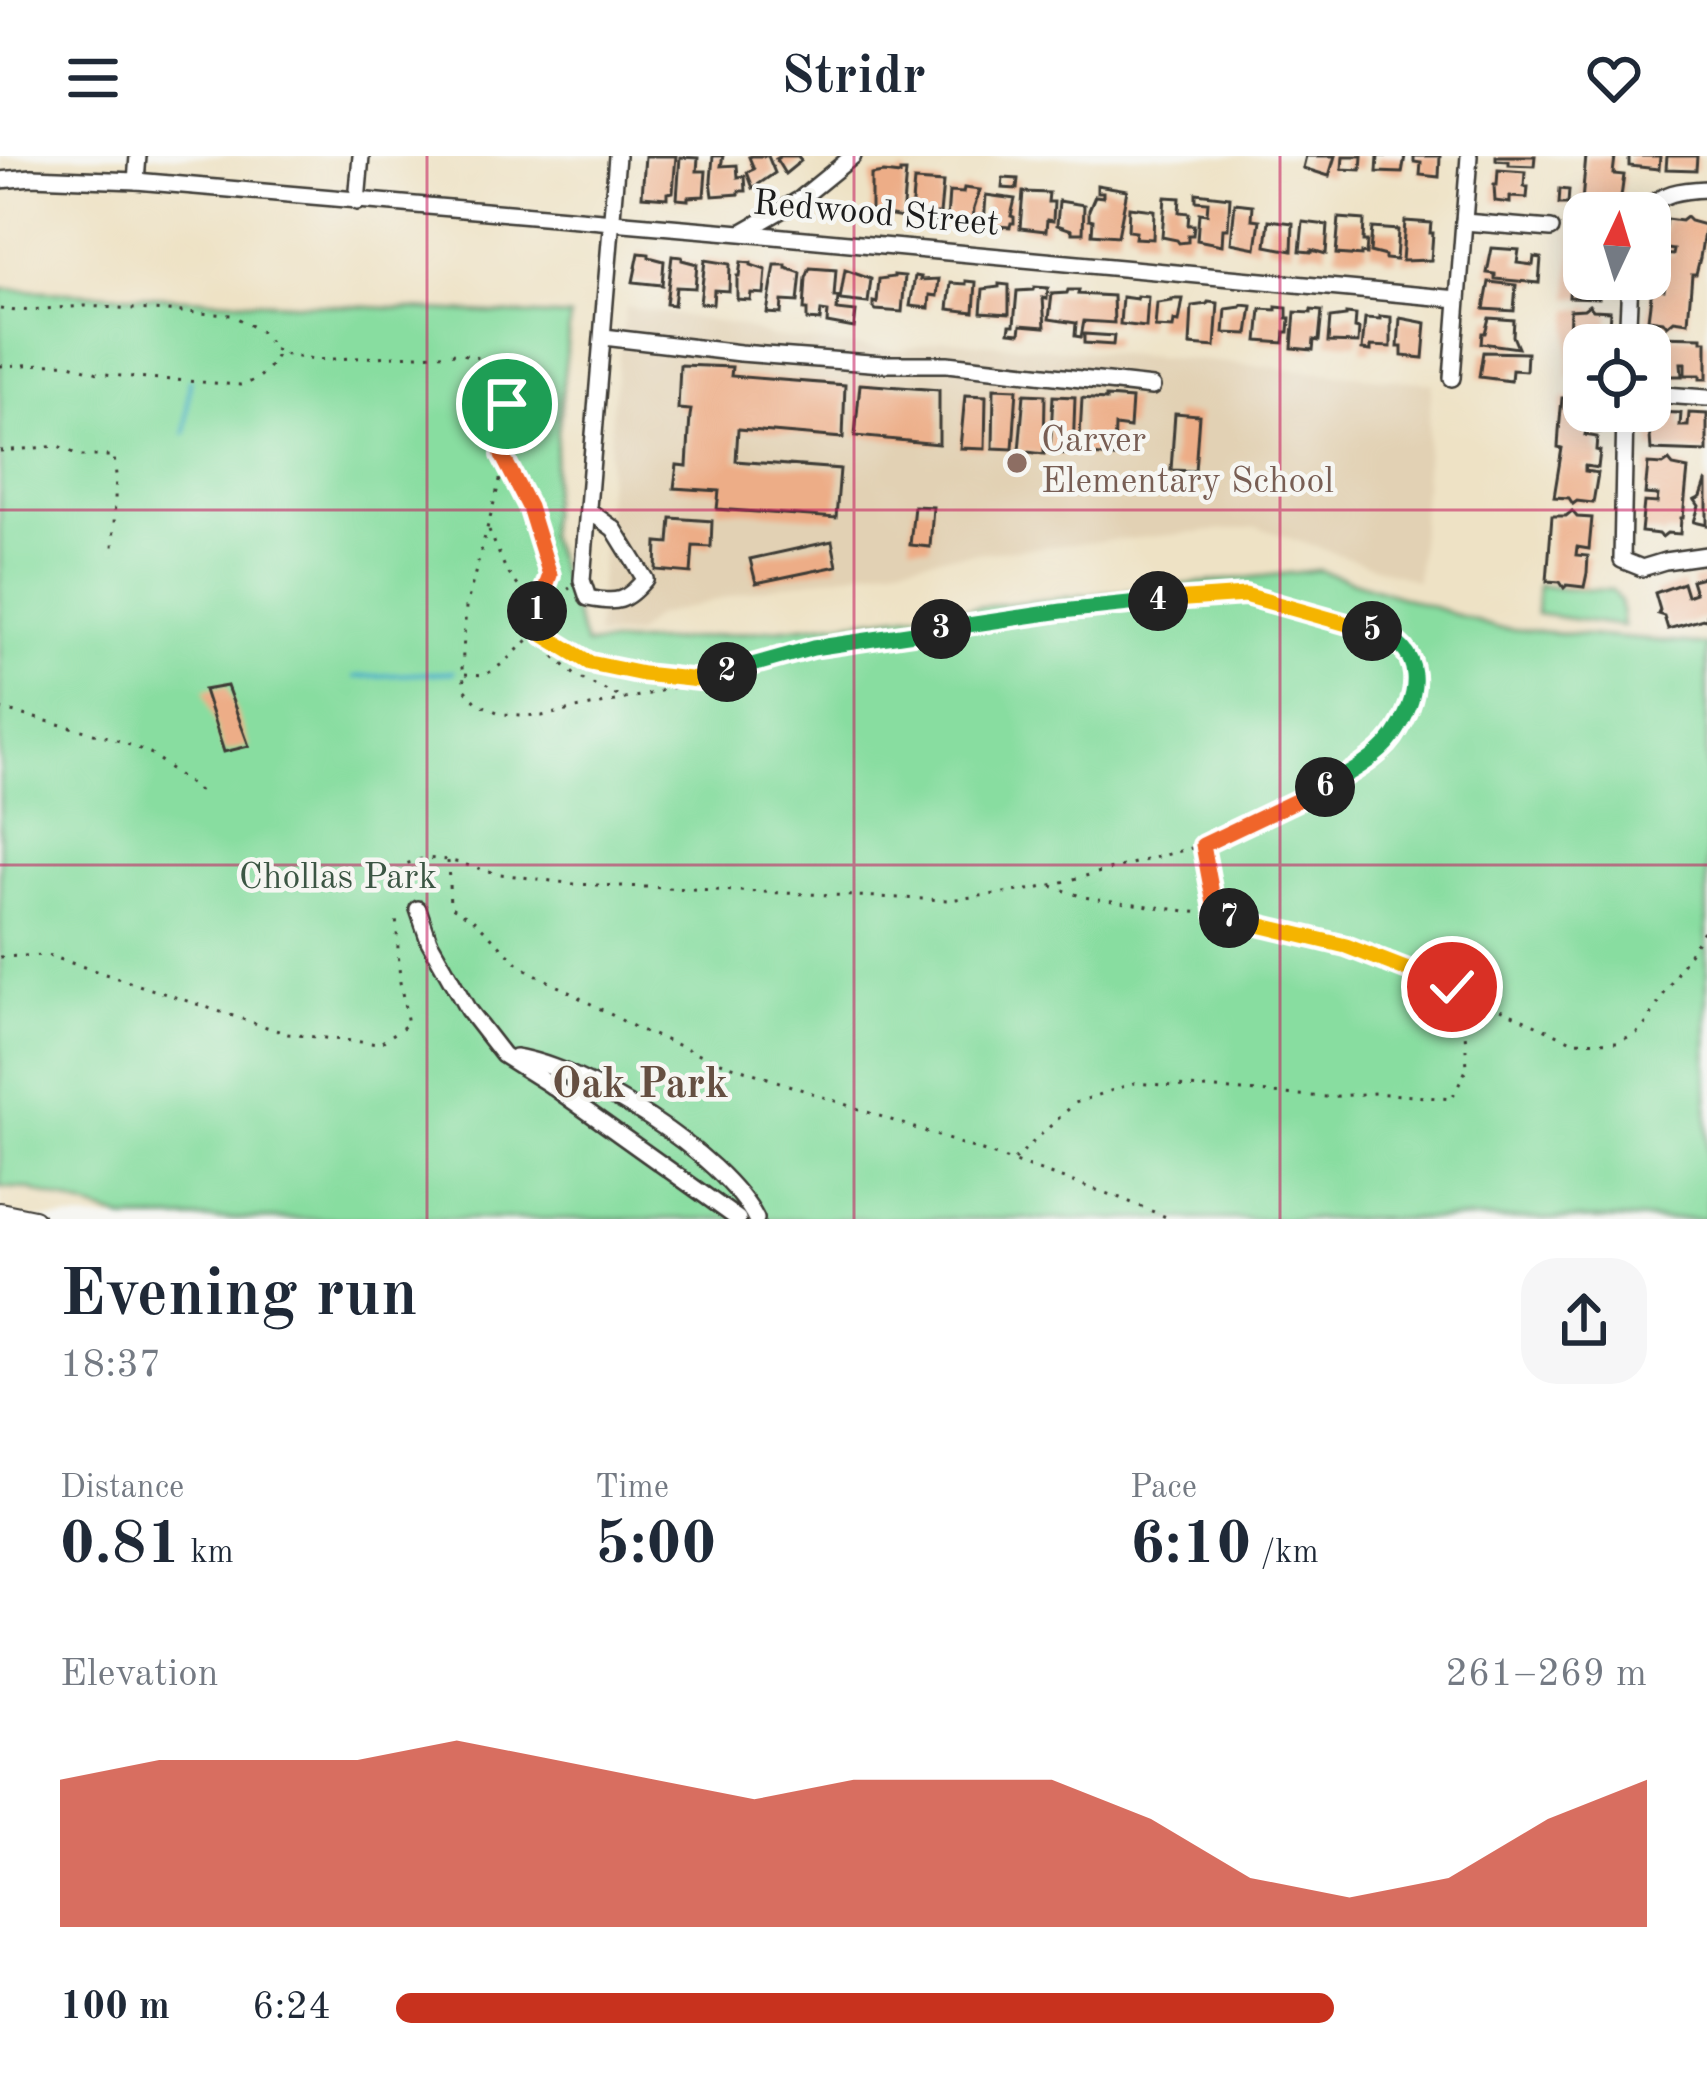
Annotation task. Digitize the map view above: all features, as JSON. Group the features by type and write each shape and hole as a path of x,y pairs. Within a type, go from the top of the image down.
{"main road":[{"path":"0,1212 34,1219"}],"street":[{"path":"136,182 139,156"},
{"path":"357,202 361,156"},
{"path":"588,510 614,529 645,579 632,594 613,603 588,598 582,580 617,156"},
{"path":"741,233 799,200 854,156"},
{"path":"1452,378 1469,156"},
{"name":"Redwood Street","path":"0,180 136,182 1458,299"},
{"path":"1671,194 1707,189"},
{"path":"1464,223 1551,229"},
{"path":"604,337 740,353 947,364 1152,387"},
{"path":"1671,395 1707,398"},
{"path":"1625,432 1622,560 1642,568 1707,555"},
{"path":"418,909 428,941 468,1010 503,1055 738,1219"},
{"path":"503,1055 528,1059 587,1083 644,1113 699,1154 737,1191 756,1219"}],"path":[{"path":"1551,229 1563,230"},
{"path":"0,309 85,306 232,315 260,331 278,353 314,360 458,353 505,369 511,383 500,480 466,607 463,674 466,689 477,704 502,714 542,716 624,699 813,648 1062,611 1209,596 1245,595 1383,634 1404,646 1412,659 1410,700 1392,738 1329,785 1203,845 1050,886 948,900 597,885 500,874 425,858 402,865"},
{"path":"0,366 67,363 121,376 240,385 267,372 278,353"},
{"path":"0,451 58,446 80,456 114,456 113,548"},
{"path":"502,455 529,507 550,575 536,610"},
{"path":"487,526 506,570 541,616 555,657 576,676 624,699"},
{"path":"536,610 582,580"},
{"path":"463,674 485,675 542,627"},
{"path":"544,635 590,663 699,680"},
{"path":"0,709 110,737 150,753 204,795"},
{"path":"1203,845 1216,915"},
{"path":"448,860 450,906 474,920 522,967 638,1029 1171,1219"},
{"path":"1050,886 1082,897 1216,915 1346,946 1573,1041 1618,1042 1642,1030 1707,924"},
{"path":"0,957 47,955 288,1034 379,1044 408,1024 395,915"},
{"path":"1012,1161 1075,1102 1134,1083 1326,1097 1375,1093 1451,1100 1467,1068 1462,992"}],"shaded area":[{"name":"Carver Elementary School","path":"626,307 737,325 770,337 898,351 943,340 1432,383 1417,581 1257,527 944,556 756,590 655,616 635,635 596,637 613,400"}],"green space":[{"name":"Chollas Park","path":"0,289 570,317 547,533 585,645 668,641 1319,570 1497,628 1707,645 1707,1219 124,1219 28,1189 0,1187"},
{"path":"1538,585 1612,590 1620,602 1623,626 1536,614"}],"building":[{"path":"645,156 676,156 673,192 667,198 642,196"},
{"path":"713,156 723,156 721,166 737,165 738,177 745,176 746,191 713,196"},
{"path":"768,156 775,173 753,188 747,172 754,169 749,157"},
{"path":"798,156 801,161 785,174 776,159"},
{"path":"1306,156 1335,156 1329,176 1303,168"},
{"path":"1343,156 1362,156 1361,170 1342,169"},
{"path":"1378,156 1405,156 1402,173 1377,172"},
{"path":"1414,156 1440,156 1439,177 1420,175 1421,163 1414,162"},
{"path":"1496,156 1535,156 1534,166 1509,165"},
{"path":"1586,156 1615,157 1613,174 1624,175 1622,192 1583,192"},
{"path":"1629,156 1660,156 1659,169 1629,166"},
{"path":"1667,156 1697,156 1696,170 1666,169"},
{"path":"680,157 698,158 697,171 706,171 704,196 677,199"},
{"path":"1498,170 1525,172 1527,198 1495,201"},
{"path":"906,172 902,218 871,212 871,175"},
{"path":"1003,178 1018,179 1017,189 1002,188"},
{"path":"914,181 943,183 936,221 911,213"},
{"path":"1097,185 1127,190 1118,236 1092,234 1089,210 1095,196 1103,197"},
{"path":"964,188 980,190 973,224 947,219 949,192 963,193"},
{"path":"1023,192 1049,193 1048,202 1054,202 1053,221 1047,220 1046,231 1020,228"},
{"path":"1196,193 1230,197 1222,245 1197,240 1199,213 1207,214 1208,202 1196,201"},
{"path":"986,195 1015,199 1010,227 984,225"},
{"path":"1165,197 1180,198 1179,212 1189,213 1188,225 1194,225 1188,242 1162,237"},
{"path":"1059,201 1084,205 1083,233 1057,225"},
{"path":"1235,203 1253,205 1252,219 1260,220 1256,248 1231,243"},
{"path":"1129,207 1154,210 1153,239 1135,238 1136,232 1128,231"},
{"path":"1686,217 1705,225 1696,274 1692,274 1688,322 1665,324 1648,319 1650,300 1671,300 1671,220"},
{"path":"1339,218 1364,220 1366,254 1336,254"},
{"path":"1269,220 1293,223 1292,251 1266,246"},
{"path":"1405,221 1431,223 1431,260 1402,261"},
{"path":"1303,222 1328,225 1326,254 1300,251"},
{"path":"1372,228 1398,230 1396,260 1370,252"},
{"path":"1492,248 1519,250 1517,263 1533,265 1534,257 1541,258 1539,283 1495,279 1495,274 1487,273"},
{"path":"639,253 664,261 662,285 633,282"},
{"path":"672,256 697,264 695,288 676,287 674,305 666,304"},
{"path":"705,260 730,264 729,291 714,290 713,304 700,303"},
{"path":"741,262 766,270 764,294 737,299"},
{"path":"775,265 801,273 798,302 782,301 781,314 767,313"},
{"path":"810,268 836,270 837,310 856,312 854,328 827,323 828,312 821,311 820,321 807,320"},
{"path":"845,270 871,279 868,303 840,300"},
{"path":"905,276 902,312 876,310 873,302 877,303 879,279"},
{"path":"915,276 939,279 937,296 930,295 929,308 910,306"},
{"path":"976,282 974,312 948,309 951,283"},
{"path":"1489,282 1516,285 1514,311 1484,309"},
{"path":"1009,285 1009,314 981,312 983,289"},
{"path":"1048,288 1047,299 1043,298 1045,327 1021,325 1020,333 1009,332 1017,291"},
{"path":"1068,290 1113,296 1114,323 1084,321 1081,337 1075,336 1076,323 1049,319 1052,294"},
{"path":"1122,297 1148,297 1146,327 1120,324"},
{"path":"1183,299 1179,322 1174,321 1173,328 1155,327 1157,303"},
{"path":"1218,303 1215,347 1190,345 1192,306"},
{"path":"1589,305 1593,310 1610,311 1609,324 1570,324 1570,310"},
{"path":"1252,306 1248,334 1224,333 1226,309"},
{"path":"1287,308 1290,318 1284,343 1258,341 1261,309"},
{"path":"1322,311 1319,341 1314,340 1313,350 1292,348 1295,312"},
{"path":"1356,315 1358,343 1328,342 1330,318"},
{"path":"1391,317 1391,347 1362,350 1365,318"},
{"path":"1400,318 1426,323 1423,358 1402,356"},
{"path":"1489,318 1514,320 1518,348 1481,343"},
{"path":"1084,334 1114,336 1113,345 1084,343"},
{"path":"1671,336 1702,337 1707,341 1707,379 1685,375 1685,363 1681,363 1682,376 1671,376"},
{"path":"1483,352 1527,353 1526,371 1512,370 1511,381 1479,377"},
{"path":"680,365 732,367 731,376 845,385 843,438 738,429 736,461 840,469 836,518 717,509 719,491 674,488 677,465 687,466 691,410 678,409"},
{"path":"860,384 939,390 939,444 855,436"},
{"path":"994,388 1017,389 1013,449 993,448"},
{"path":"1024,394 1045,395 1044,454 1019,451"},
{"path":"965,395 986,396 985,449 960,448"},
{"path":"1053,396 1075,397 1073,454 1050,453"},
{"path":"1082,398 1132,399 1130,428 1115,426 1114,457 1079,454"},
{"path":"1562,398 1563,432 1597,437 1598,468 1585,466 1585,471 1598,473 1593,503 1573,504 1569,498 1554,497 1562,448 1558,447"},
{"path":"1175,413 1199,415 1195,471 1171,470"},
{"path":"1671,413 1681,413 1680,426 1688,426 1689,413 1707,414 1707,452 1651,450 1647,432 1671,432"},
{"path":"1669,461 1688,469 1680,534 1662,537 1641,532 1644,502 1657,503 1658,495 1645,494 1648,464"},
{"path":"1706,482 1707,525 1694,522 1699,506 1695,500"},
{"path":"914,506 933,507 930,547 910,545"},
{"path":"1572,511 1577,517 1592,518 1589,549 1577,547 1576,555 1588,556 1587,573 1584,587 1564,588 1560,582 1547,581 1552,516"},
{"path":"671,518 712,521 711,547 693,546 691,573 656,570 657,542 669,543"},
{"path":"832,541 837,566 756,583 750,559"},
{"path":"1707,576 1707,618 1668,629 1664,616 1658,614 1655,593 1683,583 1687,596 1695,593 1691,580"},
{"path":"227,686 249,746 224,752 204,690"}],"waterway":[{"path":"185,433 190,380"},
{"path":"355,677 453,672"}],"place":[{"name":"Carver Elementary School","path":"1017,463"}],"district":[{"name":"Oak Park","path":"640,1086"}],"route":[{"path":"507,404 502,455 529,507 550,575 536,610 544,635 590,663 699,680 813,648 1062,611 1245,595 1383,634 1404,646 1412,659 1414,677 1410,700 1392,738 1329,785 1203,845 1216,915 1346,946 1452,987"}]}
